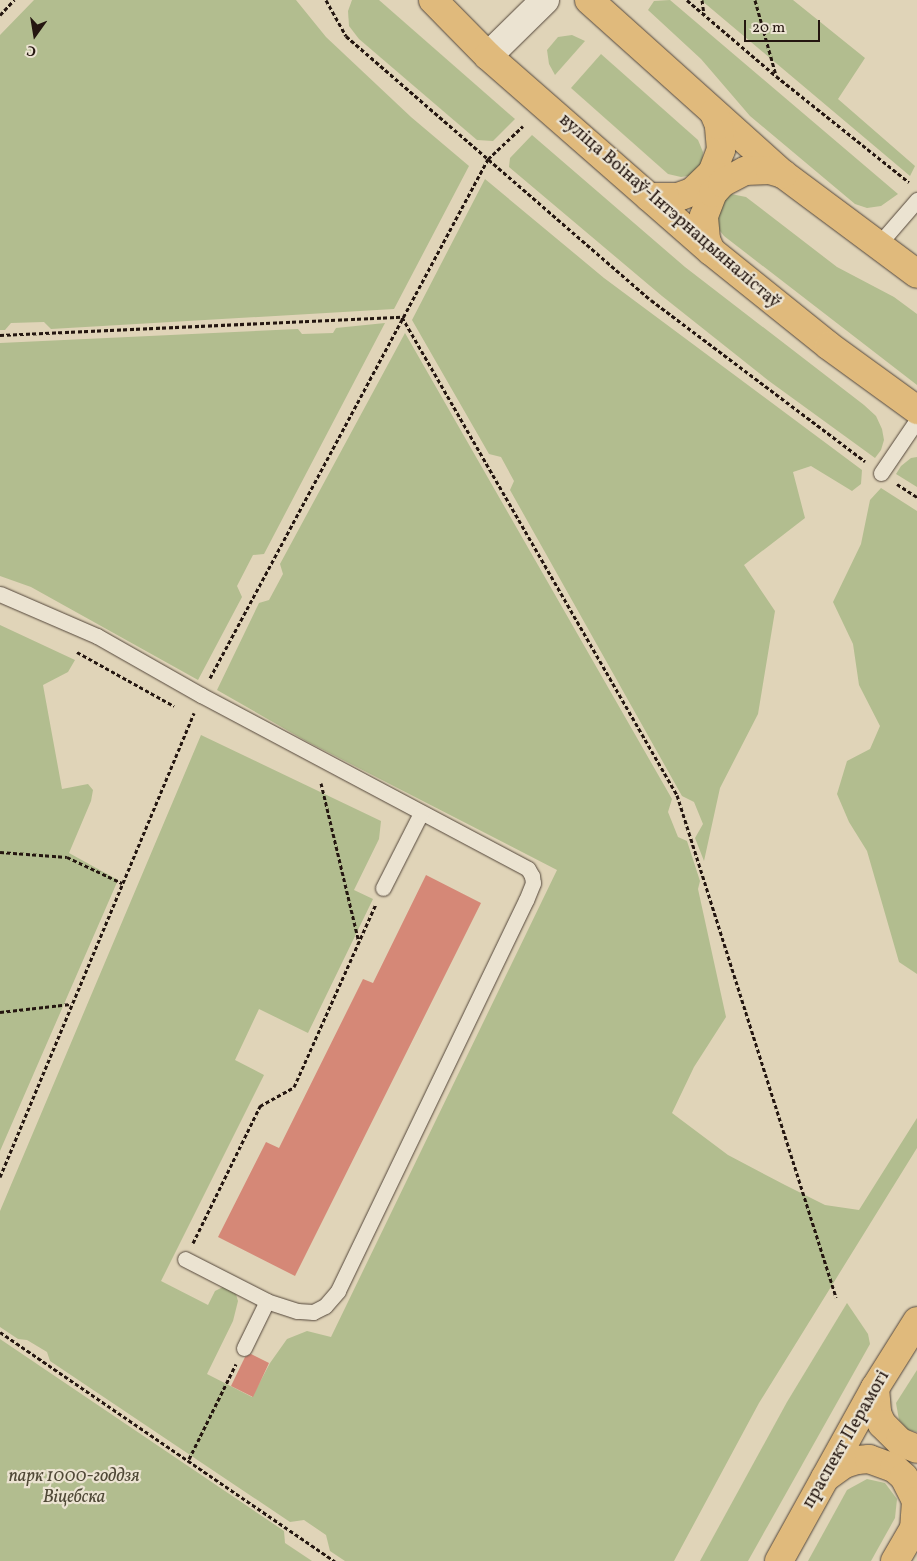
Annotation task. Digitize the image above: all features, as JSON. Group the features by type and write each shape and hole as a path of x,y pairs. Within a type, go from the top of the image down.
{"main road":[{"name":"вуліца Воінаў-Інтэрнацыяналістаў","path":"433,0 488,56 710,251 829,346 917,410"},
{"path":"589,0 782,174 917,274"},
{"path":"649,197 678,197 692,192 704,183 712,173 718,162 721,144 719,125 714,113"},
{"path":"710,251 706,240 704,216 713,193 722,183 744,171 757,169 782,174"},
{"name":"праспект Перамогі","path":"779,1561 875,1388 917,1321"},
{"path":"875,1388 877,1413 882,1424 900,1442 917,1449"},
{"path":"824,1480 833,1470 857,1460 870,1459 894,1468 904,1477 916,1501 916,1525 895,1561"}],"street":[{"path":"488,56 545,0"}],"lane":[{"path":"878,245 917,200"},
{"path":"881,473 917,420"},
{"path":"0,594 98,636 201,695 528,869 532,876 533,884 338,1290 325,1306 313,1312 297,1311 267,1301 185,1259"},
{"path":"383,888 421,813"},
{"path":"244,1348 267,1301"}],"path":[{"path":"0,15 14,0"},
{"path":"326,0 346,36 651,300 881,473 917,497"},
{"path":"687,0 776,76 917,188"},
{"path":"702,0 704,14"},
{"path":"755,0 776,76"},
{"path":"0,1177 201,695 402,316 488,159 523,126"},
{"path":"0,335 402,316"},
{"path":"402,316 677,795 836,1297"},
{"path":"321,782 359,942"},
{"path":"0,852 67,858 122,884"},
{"path":"185,1259 260,1106 294,1087 383,888"},
{"path":"0,1012 72,1004"},
{"path":"0,1332 335,1561"},
{"path":"189,1460 244,1348"}],"green space":[{"path":"34,0 296,0 326,37 411,117 469,166 394,309 51,329 44,322 11,323 5,330 0,330 0,35"},
{"path":"352,0 379,0 515,119 493,141 477,140 359,39 349,26 348,11"},
{"path":"670,0 898,194 881,206 867,208 855,204 750,116 701,59 648,10 654,1"},
{"path":"701,0 793,0 865,58 838,99 915,166 910,176"},
{"path":"572,35 585,41 555,75 549,64 547,50 558,37"},
{"path":"601,54 698,140 703,152 702,165 694,175 681,177 668,174 571,88"},
{"path":"532,135 685,267 876,416 882,429 884,440 881,450 875,458 769,381 662,296 509,167 510,158"},
{"path":"485,179 604,278 862,470 861,484 852,491 811,466 793,472 805,518 744,565 775,611 758,714 720,788 704,861 695,838 703,824 694,802 682,796 510,490 514,481 501,457 489,454 412,320"},
{"path":"731,194 746,197 837,267 894,297 917,314 917,385 724,236 713,222 720,199"},
{"path":"385,323 264,554 253,555 237,586 242,597 198,680 31,587 0,576 0,343 298,329 302,334 333,333 336,328"},
{"path":"405,333 672,799 668,812 678,837 687,841 700,881 698,889 726,1017 694,1067 672,1113 728,1155 785,1185 825,1205 859,1210 917,1118 917,1148 759,1403 674,1561 345,1561 330,1551 326,1535 304,1520 290,1522 50,1361 47,1352 27,1340 18,1339 0,1327 0,1211 201,735 381,821 379,839 354,890 373,899 308,1033 259,1009 235,1060 264,1075 161,1281 208,1305 215,1291 223,1287 235,1291 238,1301 233,1321 207,1374 252,1397 270,1363 287,1339 307,1331 331,1337 557,870 306,741 217,690 259,603 269,600 283,574 280,564"},
{"path":"917,457 917,487 896,474 901,466 911,458"},
{"path":"881,488 917,511 917,974 899,962 867,851 849,822 837,794 847,761 870,749 880,726 859,685 853,644 833,602 861,544 870,500"},
{"path":"0,625 75,660 68,672 43,685 62,789 88,784 93,790 91,801 69,853 118,880 0,1151"},
{"path":"847,1303 868,1334 870,1344 748,1561 700,1561 787,1402"},
{"name":"парк 1000-годдзя Віцебска","path":"0,1339 284,1531 285,1543 312,1561 0,1561"},
{"path":"917,1370 917,1432 908,1430 899,1420 896,1403"},
{"path":"867,1479 885,1483 897,1499 895,1518 871,1561 808,1561 847,1490"}],"building":[{"path":"426,875 481,903 295,1276 218,1237 266,1142 279,1148 363,979 373,983"},
{"path":"251,1354 269,1363 253,1397 231,1386 245,1357"}]}
